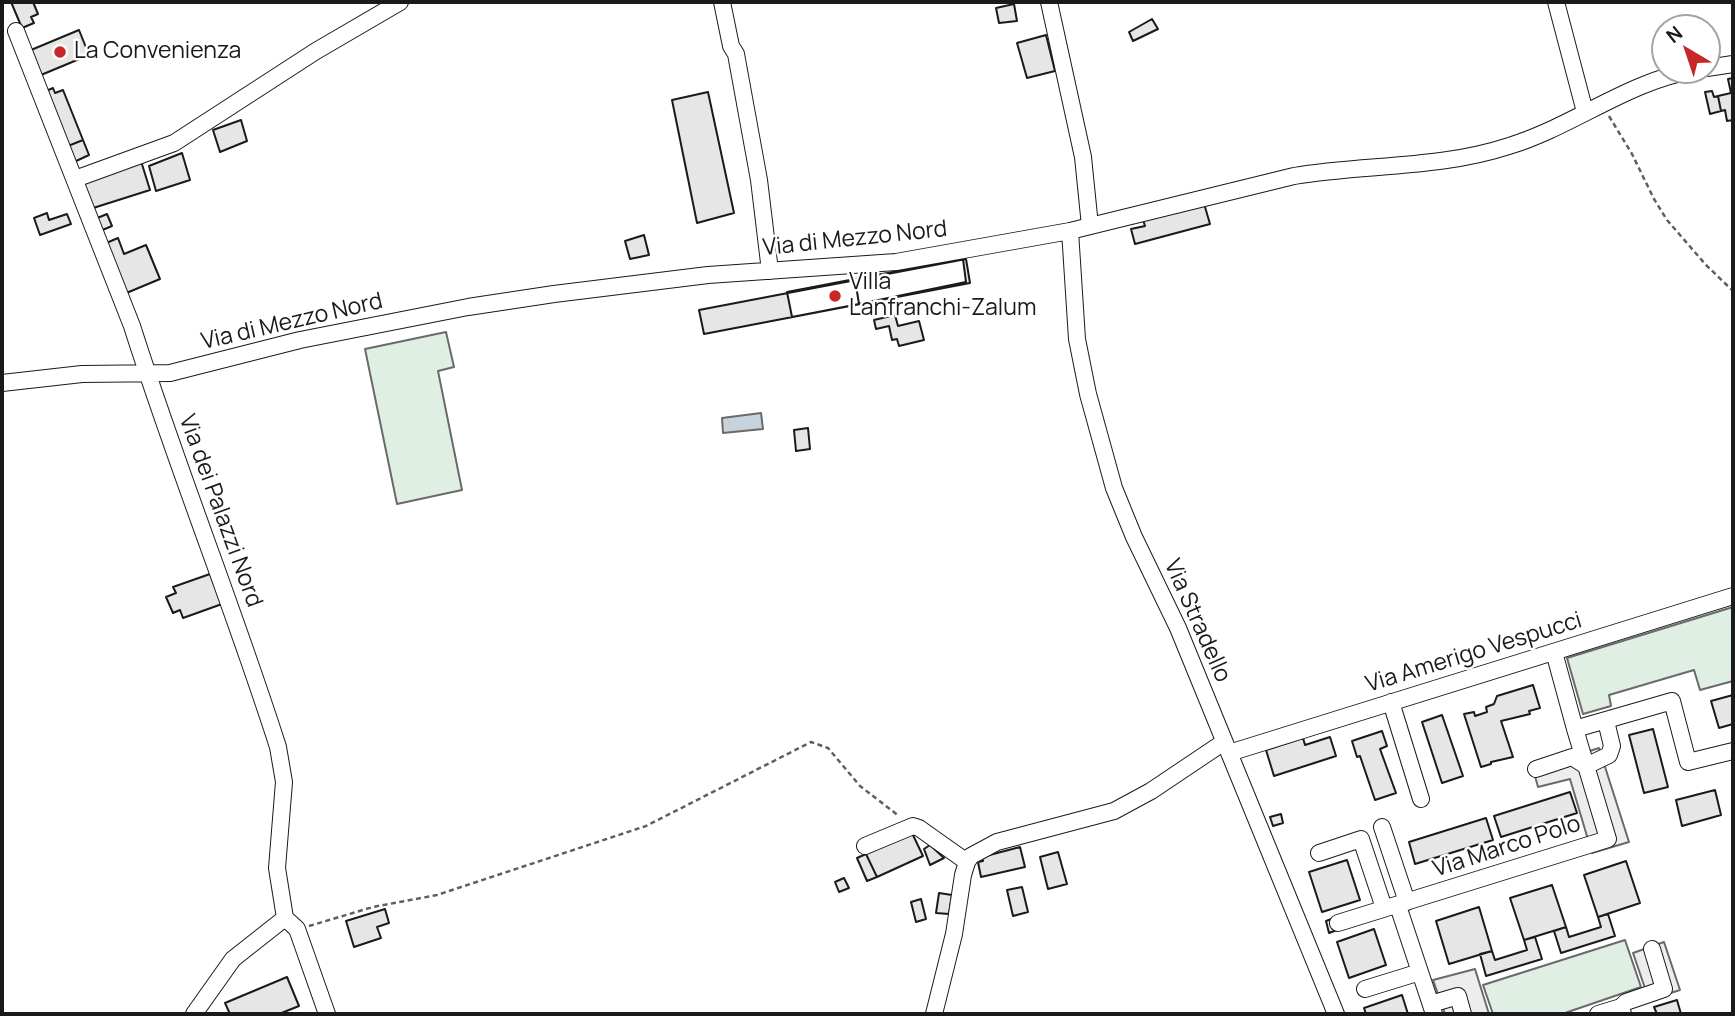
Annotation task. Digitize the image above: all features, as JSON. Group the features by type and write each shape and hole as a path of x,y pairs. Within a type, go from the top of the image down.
{"street":[{"path":"75,179 174,143 316,51 400,2"},
{"path":"722,2 731,46 736,54 760,180 770,271"},
{"path":"1049,2 1083,157 1090,226"},
{"path":"1556,2 1585,112"},
{"name":"Via dei Palazzi Nord","path":"16,31 132,326 281,756 284,795 277,868 285,918"},
{"name":"Via di Mezzo Nord","path":"2,383 82,374 181,371 300,340 468,307 675,278 896,262 1070,231 1326,170 1427,163 1480,155 1535,138 1651,82"},
{"name":"Via Stradello","path":"1070,231 1077,339 1088,394 1114,488 1173,618 1336,1014"},
{"name":"Via Amerigo Vespucci","path":"967,862 977,851 997,842 1114,811 1226,747 1391,702 1733,596"},
{"path":"1554,652 1586,766"},
{"path":"1575,729 1672,701 1688,762 1733,751"},
{"path":"1391,702 1421,799"},
{"path":"1586,766 1609,755 1612,746 1606,721"},
{"path":"1536,769 1572,757 1586,766"},
{"name":"Via Marco Polo","path":"1396,905 1608,839 1586,766"},
{"path":"864,846 913,826 967,862 954,934 934,1014"},
{"path":"1381,827 1396,905"},
{"path":"1319,853 1361,839 1396,905 1433,1009 1458,996 1464,1014"},
{"path":"1338,923 1396,905"},
{"path":"194,1014 233,959 285,918 297,929 327,1014"},
{"path":"1598,1014 1622,1011 1626,1002 1664,989 1652,949"},
{"path":"1365,989 1420,972"}],"path":[{"path":"1602,104 1632,153 1667,220 1706,265 1733,290"},
{"path":"297,929 373,907 438,895 646,826 811,742 828,748 860,786 913,826"}],"green space":[{"path":"446,332 454,367 438,371 462,490 397,504 365,349"},
{"path":"1733,607 1733,681 1700,690 1694,670 1609,695 1611,706 1583,714 1567,658"},
{"path":"1625,940 1641,987 1562,1014 1493,1014 1483,985"}],"shaded area":[{"path":"761,413 763,429 723,433 722,418"},
{"path":"1599,748 1629,842 1592,853 1570,779 1538,787 1533,769"},
{"path":"1664,942 1680,990 1649,1000 1633,953"},
{"path":"1475,969 1489,1014 1445,1014 1433,980"}],"building":[{"path":"11,2 33,2 38,14 31,17 34,23 22,28"},
{"path":"1014,4 1017,21 999,23 996,8"},
{"path":"1152,19 1158,29 1133,41 1129,32"},
{"name":"La Convenienza","path":"79,30 89,55 41,75 31,50"},
{"path":"1046,35 1055,71 1027,78 1017,43"},
{"path":"1733,78 1733,120 1727,121 1725,110 1721,111 1718,96 1731,93 1728,79"},
{"path":"53,88 55,93 63,90 83,140 68,146 46,91"},
{"path":"1712,91 1714,97 1718,96 1721,111 1710,114 1705,92"},
{"path":"708,92 734,213 697,223 672,100"},
{"path":"241,120 247,141 220,152 213,130"},
{"path":"83,140 89,155 74,162 68,146"},
{"path":"182,153 190,180 156,191 149,166"},
{"path":"141,161 150,190 90,209 79,182"},
{"path":"1203,200 1210,224 1135,244 1131,229 1145,226 1142,217"},
{"path":"47,213 49,220 67,214 71,224 40,235 34,218"},
{"path":"107,214 112,226 100,231 95,219"},
{"path":"644,235 649,255 630,259 625,241"},
{"path":"118,238 124,254 146,245 160,279 124,294 104,244"},
{"path":"963,259 966,282 859,304 855,279"},
{"name":"Villa Lanfranchi-Zalum","path":"966,259 970,283 704,334 699,310"},
{"path":"855,279 859,304 792,317 787,292"},
{"path":"895,315 898,326 919,321 924,340 899,346 897,339 892,340 889,326 876,329 874,320"},
{"path":"808,428 810,449 796,451 794,430"},
{"path":"210,574 222,604 183,618 180,610 173,613 166,597 176,593 173,587"},
{"path":"1533,685 1540,708 1529,711 1530,714 1501,721 1513,757 1481,767 1464,714 1474,712 1475,716 1487,712 1486,707 1494,704 1497,696"},
{"path":"1733,695 1733,724 1719,728 1711,701"},
{"path":"1442,715 1463,776 1442,783 1422,722"},
{"path":"1653,729 1668,787 1644,793 1629,735"},
{"path":"1382,731 1387,746 1380,749 1396,793 1375,800 1352,741"},
{"path":"1330,737 1336,756 1274,776 1266,750 1303,738 1305,745"},
{"path":"1715,790 1721,815 1682,826 1676,800"},
{"path":"1570,792 1577,813 1501,837 1494,816"},
{"path":"1281,814 1283,823 1273,826 1270,817"},
{"path":"1486,818 1493,840 1415,864 1409,842"},
{"path":"912,833 923,856 877,877 866,854"},
{"path":"930,845 944,858 930,865 924,849"},
{"path":"1020,847 1025,867 981,877 978,862 983,861 982,857"},
{"path":"1058,852 1067,884 1048,889 1040,857"},
{"path":"866,854 877,877 867,881 857,858"},
{"path":"1347,860 1360,900 1322,912 1309,872"},
{"path":"1626,861 1640,903 1598,917 1584,875"},
{"path":"844,878 849,888 839,892 835,882"},
{"path":"1552,885 1566,927 1524,940 1510,898"},
{"path":"1022,887 1028,912 1013,916 1007,890"},
{"path":"939,893 952,895 949,914 936,913"},
{"path":"921,899 926,919 916,922 911,902"},
{"path":"1479,907 1492,951 1449,964 1436,921"},
{"path":"385,909 389,923 377,927 381,938 354,947 346,921"},
{"path":"1608,914 1615,936 1561,953 1554,931 1566,927 1569,937 1601,927 1598,917"},
{"path":"1334,918 1337,930 1329,933 1326,921"},
{"path":"1374,929 1386,965 1349,978 1337,942"},
{"path":"1535,937 1542,959 1486,976 1480,954 1492,951 1495,960 1527,950 1524,940"},
{"path":"287,977 299,1006 279,1014 230,1014 225,1003"},
{"path":"1402,995 1408,1014 1366,1014 1364,1008"},
{"path":"1677,1000 1681,1014 1657,1014 1654,1007"}],"place":[{"name":"La Convenienza","path":"60,52"},
{"name":"Villa Lanfranchi-Zalum","path":"835,296"}]}
